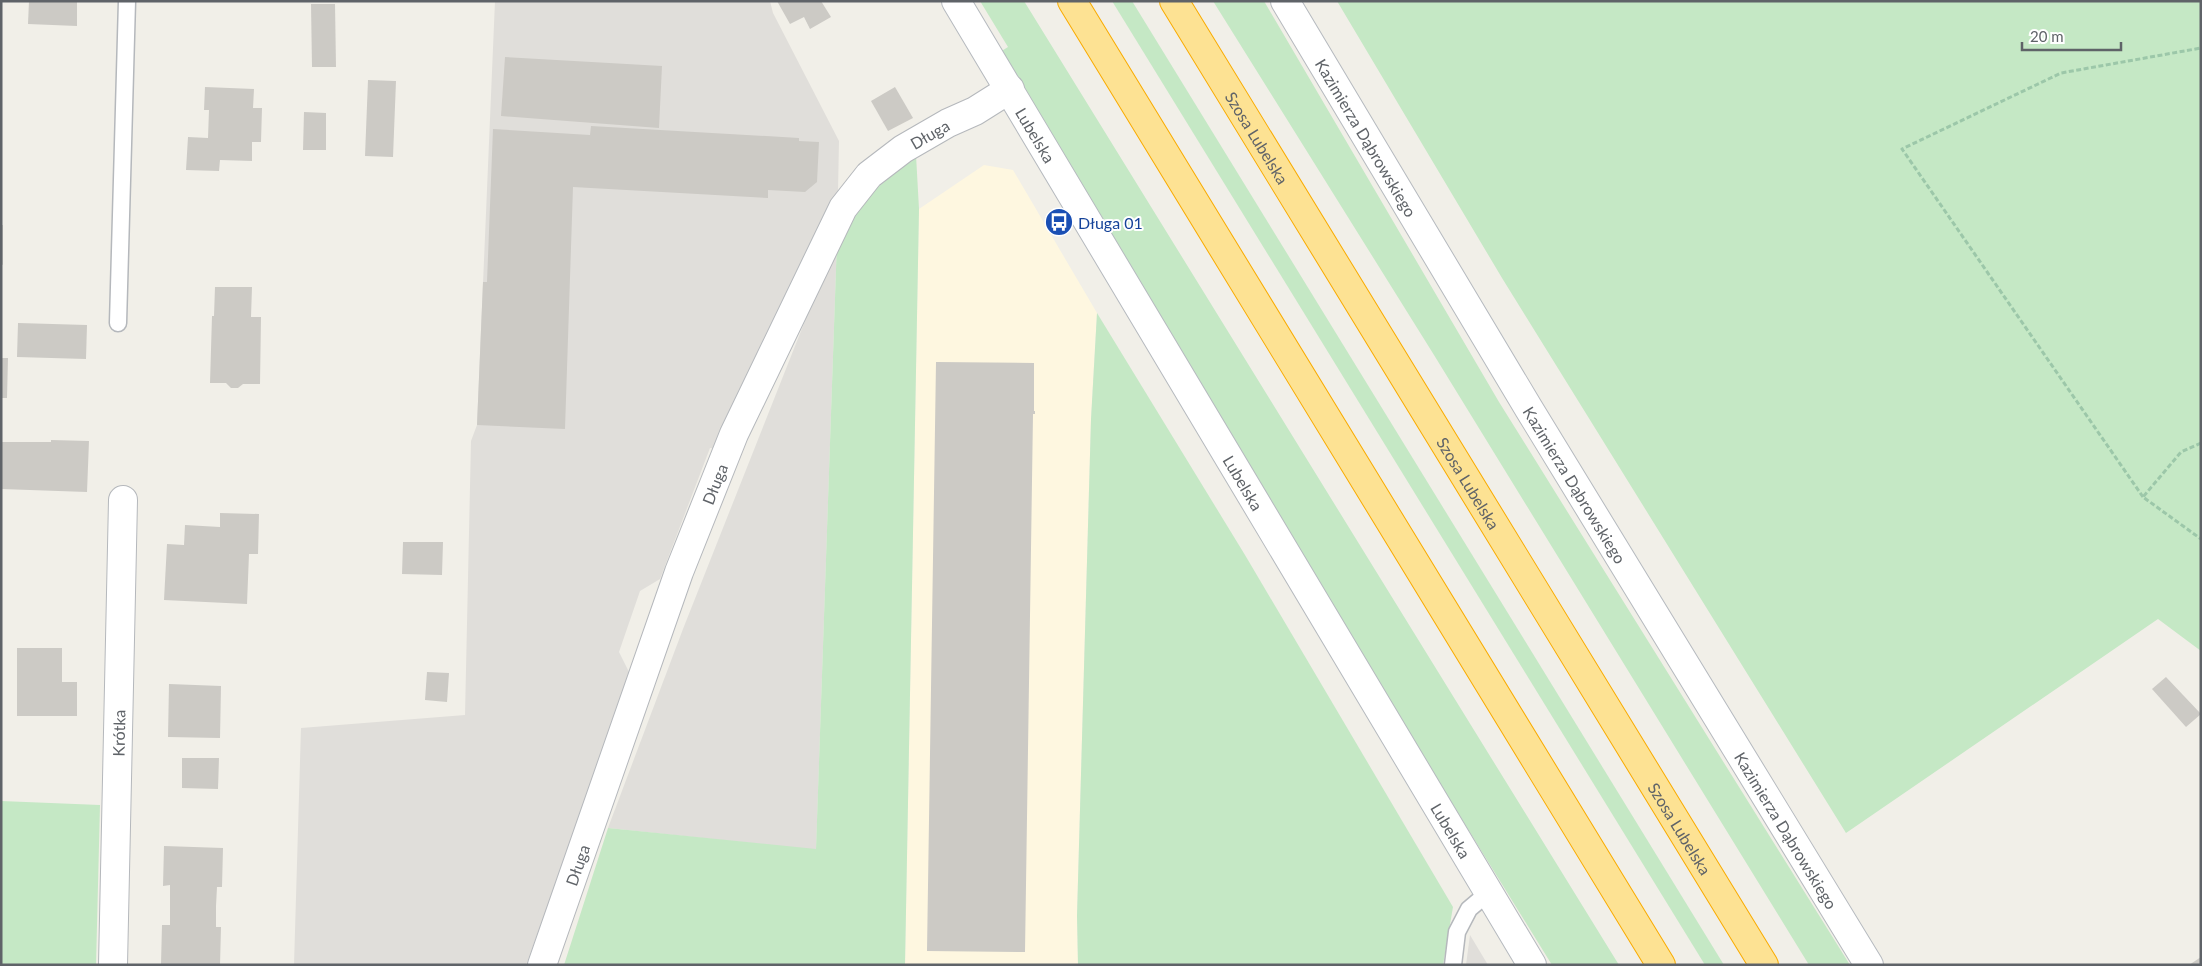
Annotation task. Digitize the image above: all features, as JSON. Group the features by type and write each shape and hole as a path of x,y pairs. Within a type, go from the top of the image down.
{"highway":[{"path":"1072,1 1661,965"},
{"name":"Szosa Lubelska","path":"1174,1 1764,965"}],"street":[{"name":"Lubelska","path":"956,1 1532,965"},
{"name":"Kazimierza Dąbrowskiego","path":"1285,1 1529,409 1869,965"},
{"name":"Długa","path":"542,965 680,572 730,444 843,208 869,175 903,149 948,123 975,111 1010,89"},
{"name":"Krótka","path":"113,965 123,500"}],"lane":[{"path":"118,323 127,1"},
{"path":"1453,965 1457,932 1469,909 1488,893"}],"path":[{"path":"2201,48 2061,73 1902,150 2142,497 2201,539"},
{"path":"2142,497 2181,452 2201,443"}],"shaded area":[{"path":"495,1 770,1 773,13 839,141 838,191 717,449 710,448 660,579 640,591 619,652 631,676 526,965 294,965 301,728 465,715 471,441 477,425"},
{"path":"984,165 1013,170 1097,313 1091,419 1077,916 1078,965 905,965 919,209"},
{"path":"837,240 816,850 608,828 683,629"},
{"path":"1470,935 1488,965 1466,965"}],"green space":[{"path":"980,1 1024,1 1619,965 1552,965 1362,658 1000,52 1008,47"},
{"path":"1112,1 1132,1 1724,965 1705,965"},
{"path":"1213,1 1264,1 1499,402 1850,965 1809,965 1434,355"},
{"path":"1337,1 2201,1 2201,651 2158,619 1846,833 1502,278"},
{"path":"916,155 919,209 905,965 564,965 608,828 816,849 837,240 859,203"},
{"path":"1097,313 1245,555 1453,907 1443,965 1078,965 1077,916 1091,419"},
{"path":"1,801 100,805 96,965 1,965"}],"building":[{"path":"29,1 77,1 77,26 28,24"},
{"path":"777,1 821,1 831,17 810,29 804,17 790,24"},
{"path":"311,4 335,4 336,67 312,67"},
{"path":"505,57 662,66 659,128 501,116"},
{"path":"368,80 396,81 393,157 365,156"},
{"path":"205,87 254,89 253,108 262,108 261,142 252,142 252,161 220,160 219,171 186,170 188,137 208,138 209,110 204,110"},
{"path":"895,87 913,118 888,131 871,101"},
{"path":"304,112 326,113 326,150 303,150"},
{"path":"591,126 799,138 799,141 819,142 817,182 805,192 768,190 768,198 573,187 565,429 477,425 483,282 487,282 493,129 590,135"},
{"path":"1,225 3,225 3,265 1,264"},
{"path":"215,287 252,287 251,317 261,317 260,384 243,384 238,388 231,388 226,383 210,383"},
{"path":"18,323 87,325 86,359 17,357"},
{"path":"1,358 8,358 7,398 1,398"},
{"path":"936,362 1034,363 1035,414 1033,414 1025,952 927,951"},
{"path":"51,440 89,441 87,492 1,489 2,442 51,442"},
{"path":"220,513 259,514 258,554 249,554 247,604 164,600 167,544 184,545 185,525 220,527"},
{"path":"403,542 443,542 442,575 402,574"},
{"path":"17,648 62,648 62,682 77,682 77,716 17,716"},
{"path":"427,672 449,673 447,702 425,700"},
{"path":"2166,677 2201,714 2186,727 2152,689"},
{"path":"169,684 221,686 220,738 168,737"},
{"path":"182,758 219,758 218,789 182,788"},
{"path":"164,846 223,848 222,887 217,887 216,906 216,927 221,927 220,965 161,964 162,925 170,925 170,885 163,886"},
{"path":"2201,957 2201,965 2189,965"}],"place":[{"name":"Długa 01","path":"1059,222"}]}
